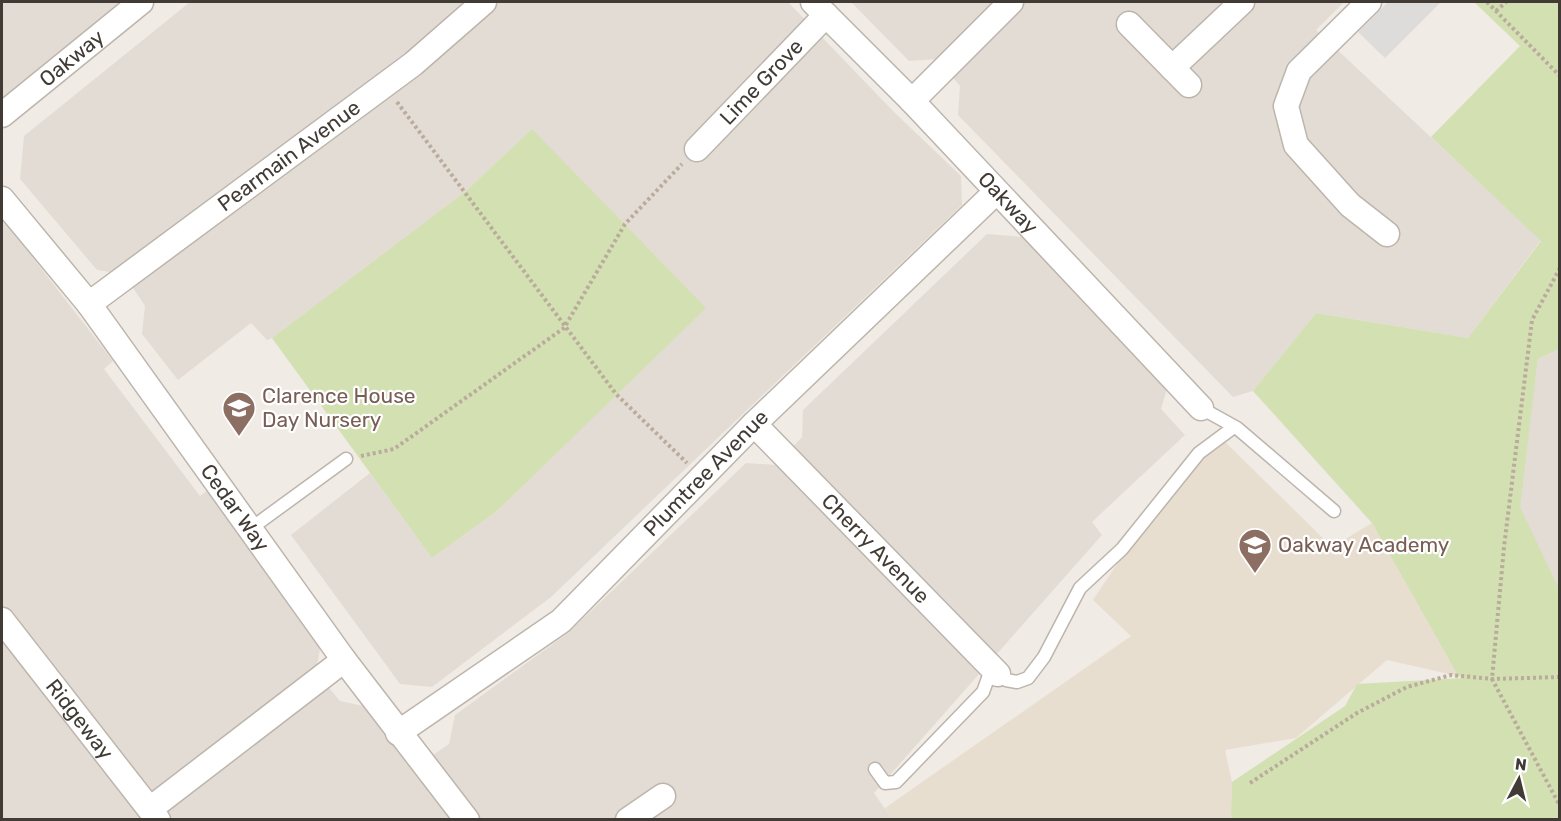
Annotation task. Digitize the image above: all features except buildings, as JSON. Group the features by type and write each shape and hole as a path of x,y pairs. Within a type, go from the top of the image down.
{"street":[{"name":"Oakway","path":"2,115 141,2"},
{"name":"Pearmain Avenue","path":"89,304 384,85 484,2"},
{"path":"912,101 1011,2"},
{"path":"1172,68 1242,2"},
{"path":"1369,2 1299,71 1286,106 1296,145 1350,205 1386,234"},
{"name":"Oakway","path":"820,8 912,101 1201,408"},
{"name":"Lime Grove","path":"697,149 820,8"},
{"path":"1129,24 1189,85"},
{"name":"Plumtree Avenue","path":"398,733 561,621 753,424 996,192"},
{"name":"Cedar Way","path":"2,199 89,304 344,660 398,733 467,819"},
{"name":"Cherry Avenue","path":"753,424 995,671"},
{"name":"Ridgeway","path":"2,620 154,814"},
{"path":"154,814 344,660"},
{"path":"628,819 663,796"}],"lane":[{"path":"1201,408 1234,427 1334,511"},
{"path":"875,769 885,783 896,782 983,692 995,671 1006,680 1017,682 1028,678 1044,657 1080,588 1122,549 1199,453 1234,427"},
{"path":"250,529 346,459"}],"path":[{"path":"1487,2 1560,76"},
{"path":"1496,11 1506,2"},
{"path":"384,85 466,191 564,328 616,394 702,477"},
{"path":"346,459 394,449 564,328 625,224 697,149"},
{"path":"1560,268 1532,320 1504,547 1492,679 1560,806"},
{"path":"1250,783 1357,713 1407,687 1451,675 1492,679 1560,677"}],"shaded area":[{"path":"2,2 128,2 2,104"},
{"path":"190,2 788,2 895,113 961,176 962,205 551,597 432,687 400,684 291,535 370,473 432,558 497,511 616,394 532,129 466,191 272,338 267,340 251,323 178,380 142,334 145,306 124,274 97,270 20,179 24,136"},
{"path":"851,2 1344,2 1316,30 1541,240 1468,338 1316,313 1253,391 1233,397 958,115 960,86 937,59 909,61"},
{"path":"1388,2 1441,2 1385,58 1358,32"},
{"path":"2,218 113,361 104,369 200,496 209,489 321,643 316,672 340,701 368,707 414,768 449,744 455,715 568,633 746,463 776,465 802,437 803,410 987,234 1023,237 1168,385 1161,409 1185,435 1092,522 1102,535 874,793 892,819 2,819"},
{"path":"1559,349 1559,590 1519,507 1538,359"},
{"name":"Oakway Academy","path":"1221,438 1332,547 1372,523 1458,676 1387,660 1296,738 1225,750 1232,782 1231,815 1233,819 892,820 885,808 1131,636 1093,600 1175,477"}],"green space":[{"path":"1474,2 1559,2 1559,349 1538,359 1520,507 1559,589 1559,819 1233,819 1231,815 1232,782 1345,706 1357,684 1464,678 1458,676 1372,523 1253,391 1316,313 1468,338 1541,241 1431,137 1520,46"},
{"path":"532,129 706,308 497,511 432,558 272,338 466,191"}],"place":[{"name":"Clarence House Day Nursery","path":"239,437"},
{"name":"Oakway Academy","path":"1255,574"}]}
